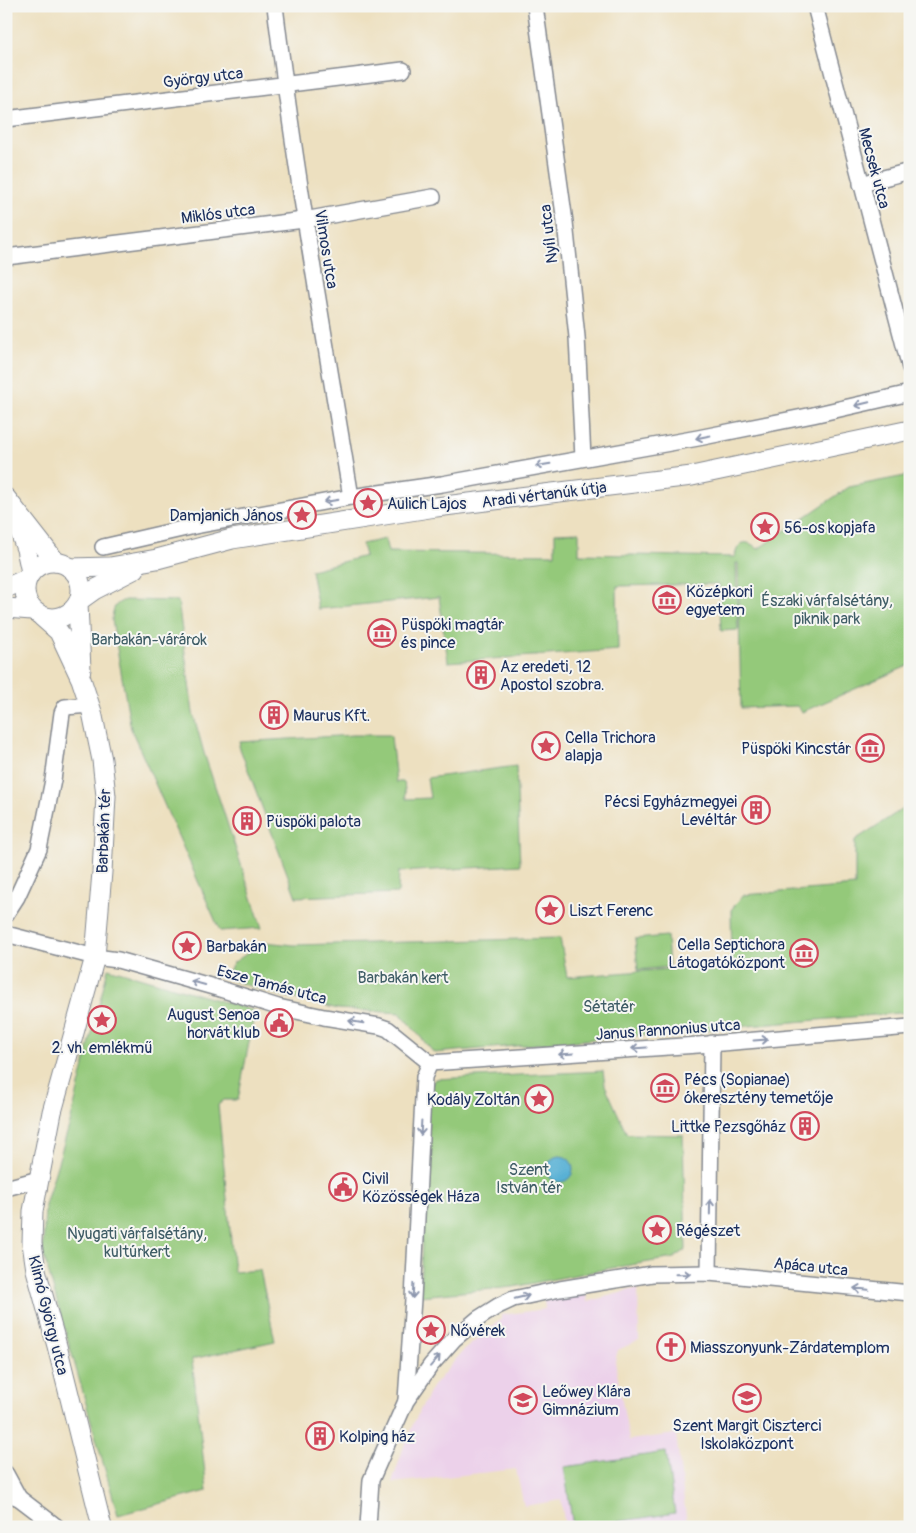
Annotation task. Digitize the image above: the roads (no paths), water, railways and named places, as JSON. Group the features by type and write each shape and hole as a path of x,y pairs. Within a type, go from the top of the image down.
{"street":[{"name":"Vilmos utca","path":"275,6 284,85 304,220 351,497"},
{"name":"Nyíl utca","path":"535,6 562,205 576,327 583,458"},
{"name":"Mecsek utca","path":"814,6 910,368"},
{"name":"György utca","path":"6,119 403,70"},
{"path":"861,184 910,171"},
{"name":"Miklós utca","path":"6,258 304,220 433,197"},
{"name":"Aradi vértanúk útja","path":"103,547 195,526 351,497 442,484 718,434 910,393"},
{"name":"Aradi vértanúk útja","path":"63,565 110,567 156,559 232,539 436,507 692,476 910,430"},
{"path":"6,608 37,613 50,619 58,618 66,616 72,611 79,602 82,591 77,574 63,565 8,502"},
{"path":"8,502 26,549 29,575 24,587 27,603 37,613"},
{"path":"178,552 195,526"},
{"name":"Aradi vértanúk útja","path":"79,602 94,590 156,559"},
{"path":"6,588 29,575 38,566 46,562 63,565"},
{"name":"Barbakán tér","path":"79,602 81,679"},
{"name":"Barbakán tér","path":"37,613 59,632 81,679 90,705 102,760 106,796 95,958"},
{"path":"6,914 17,897 39,849 53,780 64,707 90,705"},
{"name":"Esze Tamás utca","path":"6,934 95,958 118,960 278,1007 379,1026 388,1029 430,1063"},
{"name":"Klimó György utca","path":"95,958 52,1112 33,1211 32,1243 36,1270 102,1527"},
{"name":"Janus Pannonius utca","path":"430,1063 910,1027"},
{"path":"368,1527 371,1480 406,1401 431,1365 454,1339 479,1318 498,1306 513,1300 560,1289 652,1274 709,1273 712,1043"},
{"path":"406,1401 424,1077 430,1063"},
{"path":"6,1188 39,1179"},
{"name":"Apáca utca","path":"709,1273 910,1293"},
{"path":"6,1474 13,1496 57,1527"}],"water":[{"path":"560,1156 569,1160 573,1169 569,1178 560,1182 551,1178 547,1169 551,1160"}],"place":[{"name":"Aulich Lajos","path":"368,503"},
{"name":"Damjanich János","path":"302,515"},
{"name":"56-os kopjafa","path":"765,527"},
{"name":"Középkori egyetem","path":"667,600"},
{"name":"Püspöki magtár és pince","path":"382,633"},
{"name":"Az eredeti, 12 Apostol szobra.","path":"481,675"},
{"name":"Maurus Kft.","path":"274,715"},
{"name":"Cella Trichora alapja","path":"546,746"},
{"name":"Püspöki Kincstár","path":"870,748"},
{"name":"Pécsi Egyházmegyei Levéltár","path":"756,810"},
{"name":"Püspöki palota","path":"247,821"},
{"name":"Liszt Ferenc","path":"550,910"},
{"name":"Barbakán","path":"187,946"},
{"name":"Cella Septichora Látogatóközpont","path":"804,953"},
{"name":"2. vh. emlékmű","path":"102,1020"},
{"name":"August Senoa horvát klub","path":"279,1023"},
{"name":"Pécs (Sopianae) ókeresztény temetője","path":"665,1088"},
{"name":"Kodály Zoltán","path":"539,1099"},
{"name":"Littke Pezsgőház","path":"805,1126"},
{"name":"Civil Közösségek Háza","path":"343,1187"},
{"name":"Régészet","path":"657,1230"},
{"name":"Nővérek","path":"431,1330"},
{"name":"Miasszonyunk-Zárdatemplom","path":"671,1347"},
{"name":"Szent Margit Ciszterci Iskolaközpont","path":"747,1398"},
{"name":"Leőwey Klára Gimnázium","path":"523,1400"},
{"name":"Kolping ház","path":"320,1436"}],"park label":[{"name":"Északi várfalsétány, piknik park","path":"827,609"},
{"name":"Barbakán-várárok","path":"149,639"},
{"name":"Barbakán kert","path":"403,977"},
{"name":"Sétatér","path":"609,1006"},
{"name":"Szent István tér","path":"529,1178"},
{"name":"Nyugati várfalsétány, kultúrkert","path":"137,1242"}]}
